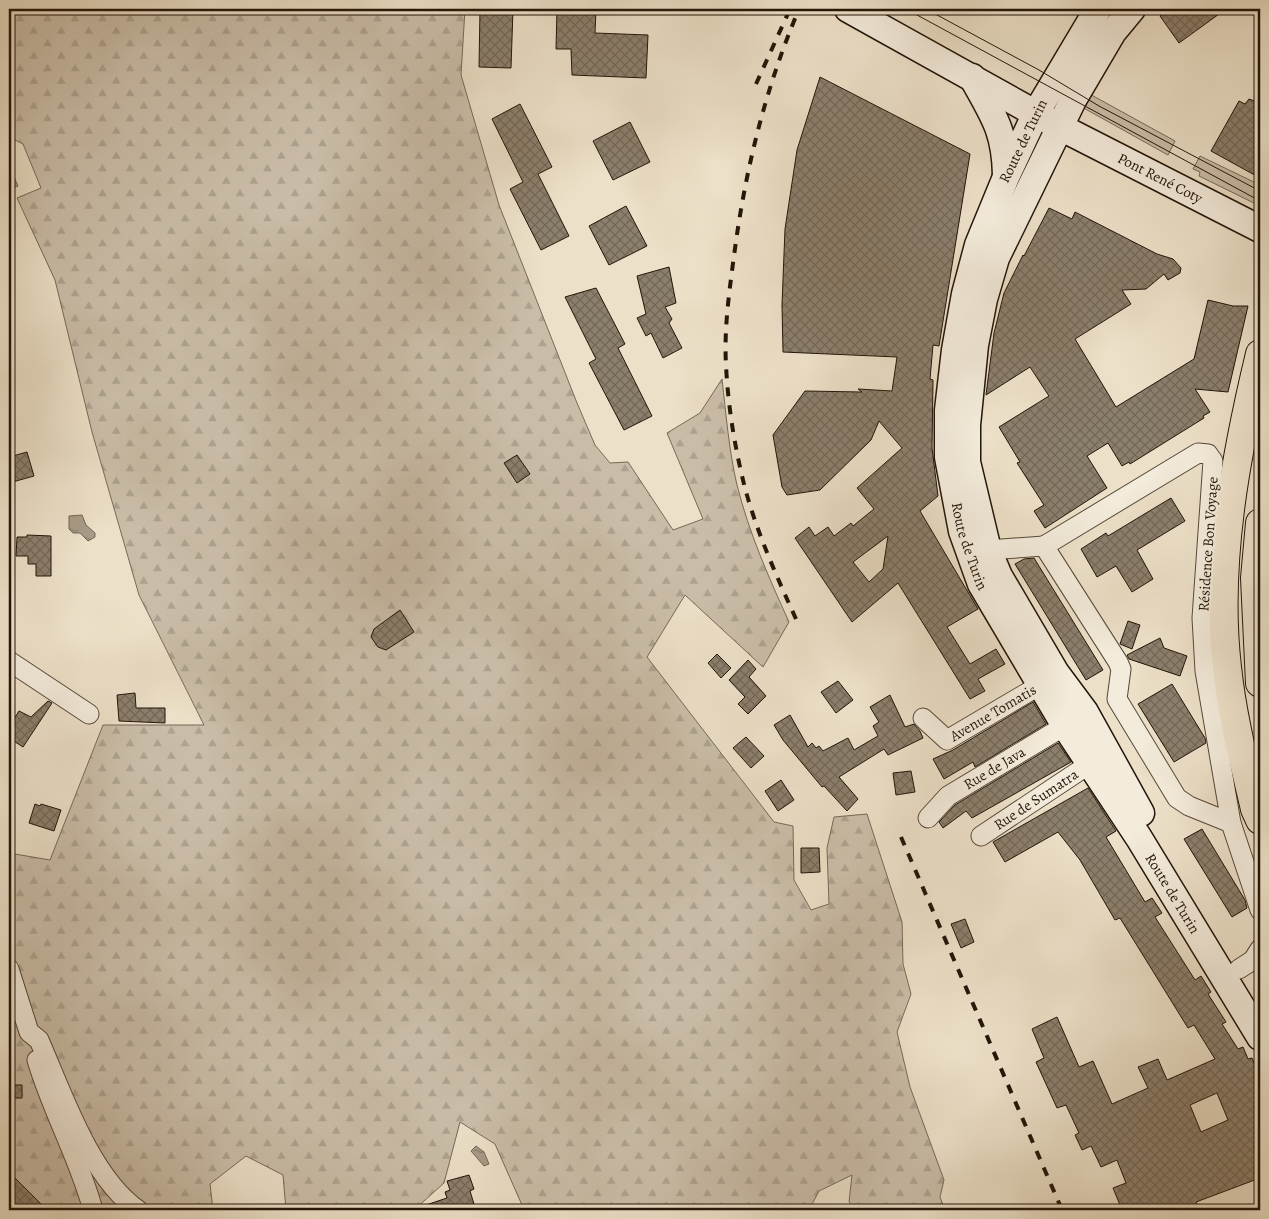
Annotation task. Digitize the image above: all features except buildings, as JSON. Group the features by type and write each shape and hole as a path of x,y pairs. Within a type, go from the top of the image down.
{"main road":[{"name":"Pont René Coty","path":"849,9 972,76 1060,127 1260,229"},
{"name":"Route de Turin","path":"1098,9 1036,113 1006,177 978,245 965,294 955,350 948,410 948,458 962,531 981,584 1042,684 1075,719 1143,816 1260,1002"},
{"name":"Route de Turin","path":"1132,9 1113,32 1060,127 996,258 984,300 975,345 967,425 967,462 988,550 1000,576 1056,673 1091,763 1260,1037"},
{"path":"972,76 996,120 1004,142 1006,177"},
{"path":"1260,354 1241,432 1229,517 1224,607 1227,666 1237,735 1255,809 1260,820"},
{"path":"1260,427 1246,520 1241,598 1251,734 1260,777"},
{"path":"1260,524 1255,606 1260,683"}],"street":[{"name":"Résidence Bon Voyage","path":"988,550 1044,546 1198,453 1208,454 1214,461 1203,627 1205,670 1231,823 1260,910"},
{"path":"1044,546 1118,662 1121,670 1117,699 1177,798 1189,806 1231,823"},
{"path":"9,661 89,714"},
{"name":"Avenue Tomatis","path":"922,718 947,740 1042,684"},
{"name":"Rue de Java","path":"928,818 948,796 1075,719"},
{"name":"Rue de Sumatra","path":"981,836 1091,763"},
{"path":"1239,969 1253,960 1260,949"},
{"path":"9,970 47,1096 75,1157 93,1210"},
{"path":"29,1032 39,1040 76,1126 102,1172 138,1210"}],"green space":[{"path":"9,9 465,9 461,75 499,205 577,403 595,445 610,463 628,462 673,530 703,519 667,433 700,413 722,379 737,485 760,555 789,622 763,667 685,595 647,657 774,822 793,826 794,880 811,910 829,904 827,848 834,817 867,814 902,922 903,964 911,994 897,1032 910,1087 944,1180 940,1197 945,1210 857,1210 849,1202 852,1175 819,1191 809,1210 529,1210 522,1205 495,1144 460,1122 444,1183 414,1210 286,1210 283,1175 246,1156 210,1184 213,1210 9,1210 9,853 50,860 103,725 204,725 139,595 92,432 55,280 17,198 41,188 23,144 9,137"},
{"path":"1086,92 1175,141 1168,155 1080,106"},
{"path":"1200,156 1260,185 1260,206 1199,176 1200,172 1193,169"}],"water":[{"path":"9,166 18,186 9,190"},
{"path":"82,515 86,525 95,533 95,537 88,541 80,533 73,533 69,529 69,516"},
{"path":"476,1146 484,1152 489,1164 484,1166 471,1151"}],"tram line":[{"path":"906,9 1260,201"},
{"path":"926,9 1039,70 1099,106 1260,191"}],"railway":[{"path":"756,84 790,9"},
{"path":"796,619 761,538 745,488 730,412 726,338 732,270 750,162 766,100 799,9"},
{"path":"901,837 1062,1210"}]}
